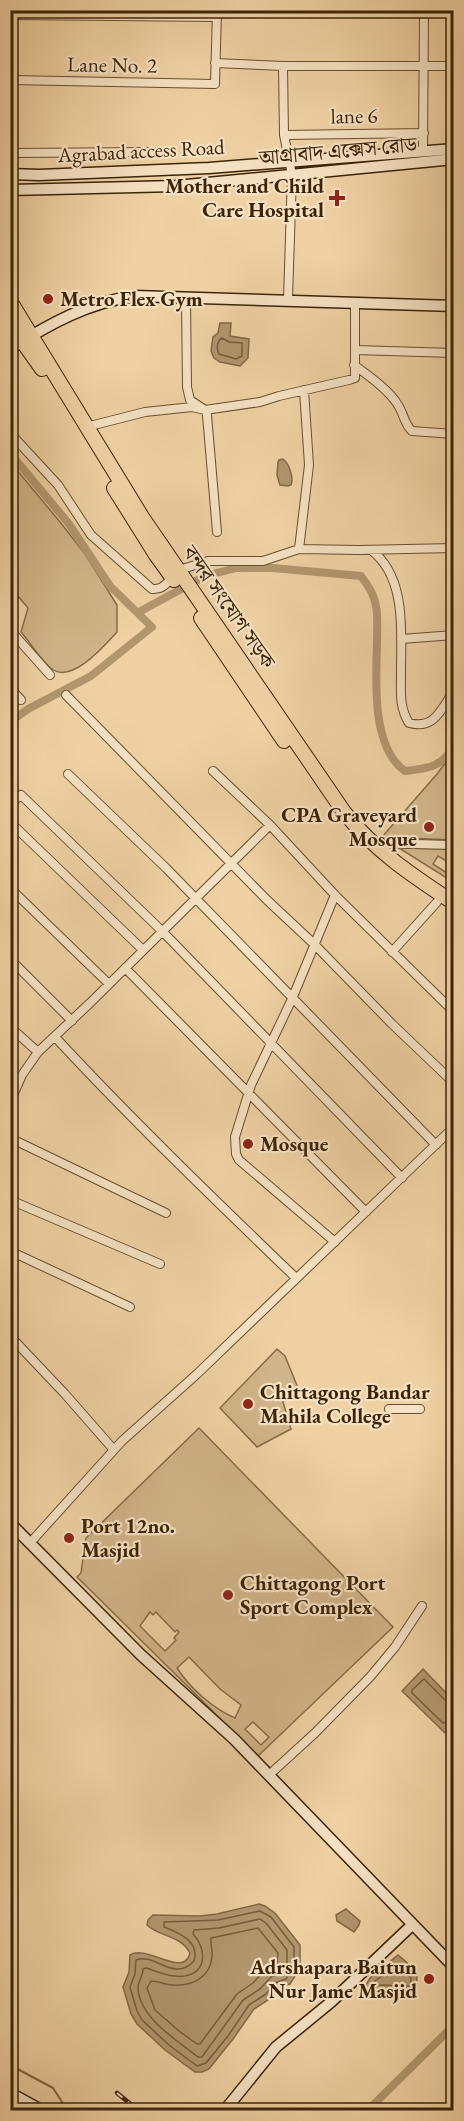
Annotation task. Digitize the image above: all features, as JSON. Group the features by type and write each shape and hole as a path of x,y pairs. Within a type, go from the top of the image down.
{"highway":[{"name":"বন্দর সংযোগ সড়ক","path":"10,301 27,338 134,522 177,575 358,831 400,867 453,903"},
{"name":"বন্দর সংযোগ সড়ক","path":"10,324 27,338 86,427 177,575"},
{"name":"বন্দর সংযোগ সড়ক","path":"196,602 301,766 353,836 386,868 453,914"}],"street":[{"path":"423,152 424,11 453,11"},
{"path":"10,15 217,14 216,63 283,66 453,66"},
{"name":"Lane No. 2","path":"10,80 213,85 216,83 216,63"},
{"path":"283,66 284,135 292,175 288,299"},
{"name":"lane 6","path":"284,135 423,133"},
{"name":"Agrabad access Road","path":"10,174 166,170 453,149"},
{"path":"10,153 154,152"},
{"name":"আগ্রাবাদ এক্সেস রোড","path":"10,190 176,186 453,159"},
{"path":"10,349 27,338 96,304 118,298 155,296 186,299 288,299 453,306"},
{"path":"186,299 187,387 190,400 204,410 217,532"},
{"path":"86,427 145,412 192,407 204,410 260,402 355,378 355,303"},
{"path":"355,350 453,353"},
{"path":"354,365 394,399 407,427 412,432 453,434"},
{"path":"299,549 309,465 304,390"},
{"path":"10,433 58,485 91,535 152,589 158,590 177,575 208,561 263,561 299,549 453,548"},
{"path":"371,550 390,570 396,586 400,639 400,700 403,713 409,723 419,726 432,722 453,691"},
{"path":"10,630 50,675"},
{"path":"400,639 453,635"},
{"path":"10,688 21,700"},
{"path":"66,694 267,900 453,1083"},
{"path":"213,771 270,825 335,895 453,1012"},
{"path":"68,774 195,898 436,1145"},
{"path":"10,804 21,795 162,931 402,1178"},
{"path":"10,822 143,950"},
{"path":"10,1102 22,1075 38,1052 270,825"},
{"path":"372,843 453,845"},
{"path":"10,888 109,984"},
{"path":"335,895 292,999 248,1094 235,1137 236,1154 239,1160 335,1242"},
{"path":"392,952 437,903"},
{"path":"16,965 72,1021"},
{"path":"125,968 366,1212"},
{"path":"10,1027 38,1052"},
{"path":"55,1037 110,1096 296,1278"},
{"path":"30,1543 114,1450 197,1374 453,1127"},
{"path":"10,1138 166,1213"},
{"path":"10,1200 160,1264"},
{"path":"10,1251 130,1306"},
{"path":"10,1336 66,1394 114,1450"},
{"path":"389,1409 420,1409"},
{"path":"10,1523 141,1655 234,1739 453,1967"},
{"path":"269,1775 309,1739 370,1677 405,1634 422,1606"},
{"path":"225,2110 276,2047 331,2002 412,1925"},
{"path":"10,2093 41,2110"}],"shaded area":[{"path":"11,463 85,554 117,605 117,632 88,661 69,671 60,672 52,669 21,632 28,608 11,588"},
{"path":"453,753 453,840 382,837 437,774"},
{"path":"399,848 453,849 453,865 438,856 433,864 453,877 453,882"},
{"path":"277,1349 285,1356 298,1388 283,1402 291,1429 257,1447 220,1408"},
{"name":"Chittagong Port Sport Complex","path":"199,1428 393,1627 258,1756 77,1577 81,1573 86,1538","holes":["150,1612 153,1615 156,1612 175,1632 177,1630 179,1632 174,1638 176,1640 165,1651 140,1626","189,1657 220,1689 241,1705 235,1718 202,1697 177,1668","253,1722 269,1737 261,1745 245,1729"]}],"water":[{"path":"220,323 231,323 230,336 249,339 248,358 240,366 220,362 214,358 211,351 213,337 218,333"},
{"path":"283,459 291,475 292,482 288,486 280,485 277,475 278,462"},
{"path":"423,1669 453,1700 453,1724 445,1733 402,1691"},
{"path":"259,1904 275,1913 300,1945 300,1968 290,1984 279,1987 271,1998 254,2009 209,2069 195,2072 165,2050 137,2024 131,2014 123,1987 129,1972 130,1955 146,1954 180,1963 186,1960 190,1953 186,1947 176,1939 147,1925 153,1915 200,1916"},
{"path":"346,1909 360,1921 354,1932 337,1921 336,1915"},
{"path":"398,1955 411,1966 409,1969 417,1975 416,1993 362,1992 370,1978"}],"waterway":[{"path":"10,453 69,524 110,586 152,627 91,676 28,709 10,722"},
{"path":"139,612 205,576 236,568 273,568 361,576 371,591 376,607 376,693 381,730 386,746 394,760 405,771 427,768 440,762 446,758 454,744"},
{"path":"368,2110 454,2025"},
{"path":"10,2065 53,2088 66,2108"}],"railway":[{"path":"117,2093 138,2110"},
{"path":"116,2105 125,2110"}],"place":[{"name":"Mother and Child Care Hospital","path":"337,198"},
{"name":"Metro Flex Gym","path":"48,299"},
{"name":"CPA Graveyard Mosque","path":"429,827"},
{"name":"Mosque","path":"248,1144"},
{"name":"Chittagong Bandar Mahila College","path":"248,1404"},
{"name":"Port 12no. Masjid","path":"69,1538"},
{"name":"Chittagong Port Sport Complex","path":"228,1595"},
{"name":"Adrshapara Baitun Nur Jame Masjid","path":"429,1979"}]}
